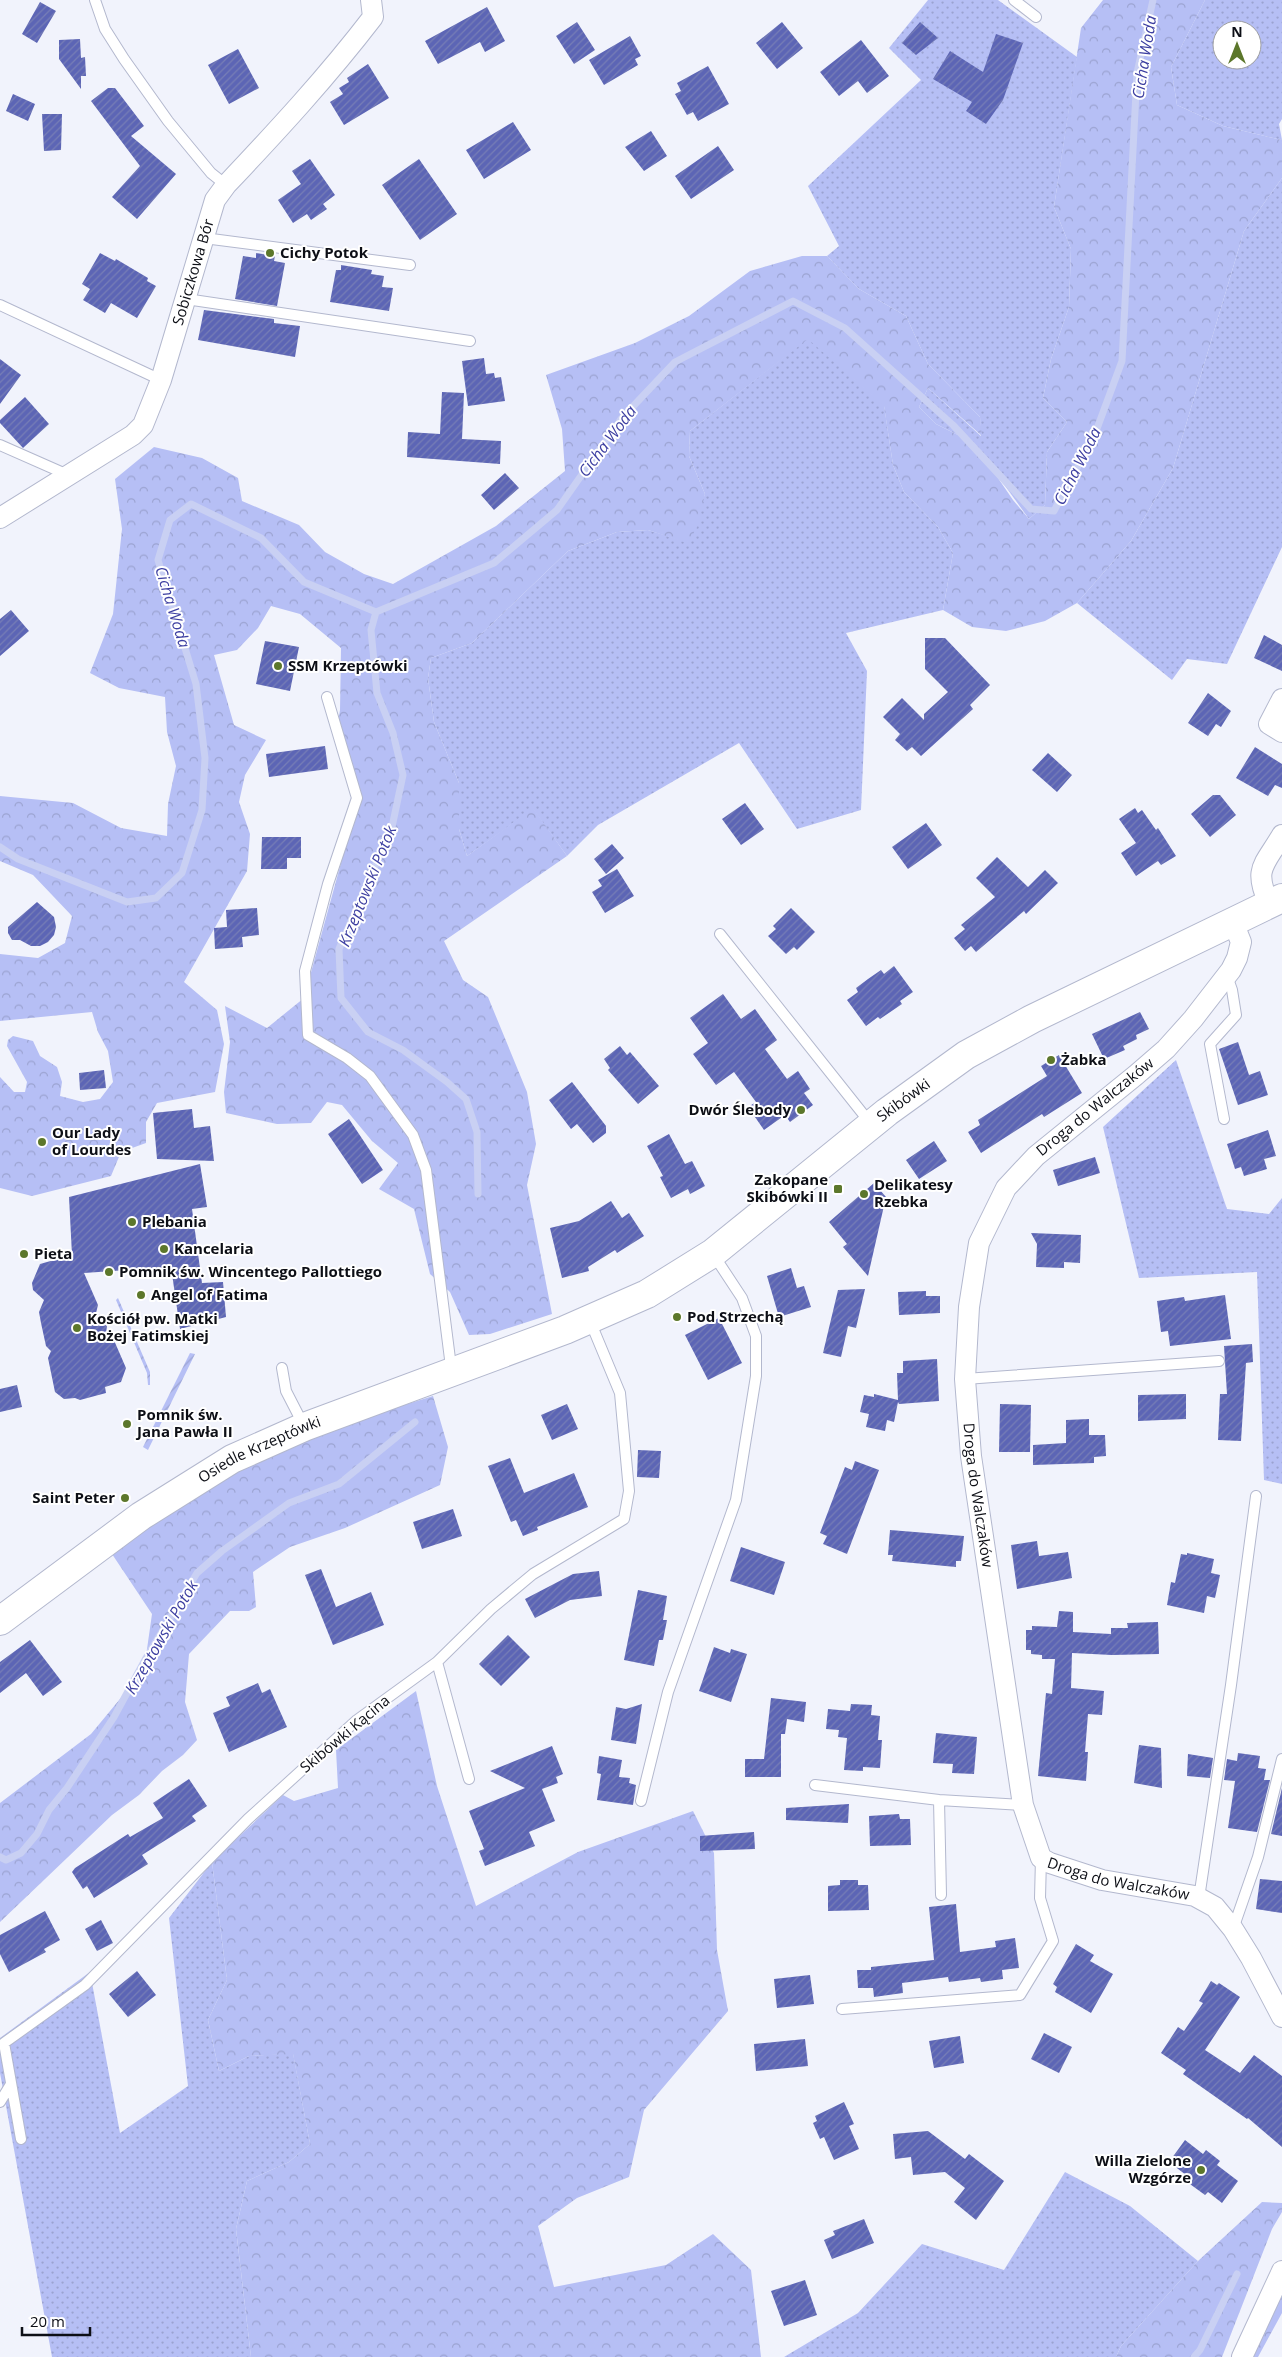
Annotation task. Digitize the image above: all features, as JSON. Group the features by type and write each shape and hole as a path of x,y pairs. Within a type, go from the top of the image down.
{"main road":[{"name":"Skibówki","path":"550,1336 648,1294 713,1253 871,1125 947,1068 985,1044 1032,1019 1275,901"},
{"name":"Osiedle Krzeptówki","path":"0,1621 163,1501 232,1459 304,1427 550,1336"}],"street":[{"name":"Sobiczkowa Bór","path":"0,518 133,435 143,425 161,380 215,200 226,185 318,86 373,18 371,0"},
{"path":"1282,699 1269,724 1282,732"},
{"path":"1275,901 1261,886 1260,873 1282,835"},
{"name":"Droga do Walczaków","path":"1232,922 1239,936 1240,948 1227,976 1193,1019 1166,1049 1036,1156 1006,1188 980,1243 969,1307 966,1379 971,1456 1023,1805 1041,1858 1050,1863 1102,1880 1199,1898 1215,1907 1233,1929 1282,2017"},
{"path":"1242,2357 1282,2271"}],"lane":[{"path":"95,0 105,29 124,59 168,121 211,173 226,185"},
{"path":"1014,0 1036,17"},
{"path":"204,238 410,265"},
{"path":"186,299 470,341"},
{"path":"0,305 161,380"},
{"path":"0,445 68,475"},
{"path":"326,697 357,798 328,884 305,971 308,1035 347,1058 370,1076 414,1135 426,1170 450,1359 454,1371"},
{"path":"720,934 871,1125"},
{"path":"1224,1119 1210,1044 1236,1015 1232,990 1227,976"},
{"path":"641,1801 668,1692 736,1500 756,1376 756,1336 742,1298 713,1253"},
{"name":"Skibówki Kącina","path":"21,2139 4,2043 85,1984 248,1819 357,1720 436,1662 491,1609 533,1574 624,1519 629,1491 620,1393 590,1320"},
{"path":"966,1379 1219,1360"},
{"path":"282,1368 286,1390 304,1427"},
{"path":"1199,1898 1231,1685 1256,1496"},
{"path":"436,1662 469,1778"},
{"path":"1233,1929 1258,1857 1282,1759"},
{"path":"815,1785 939,1800 1023,1805"},
{"path":"939,1800 941,1895"},
{"path":"842,2009 1020,1995 1053,1941 1040,1898 1041,1858"},
{"path":"0,2102 11,2084"}],"green space":[{"path":"928,0 998,0 1077,57 1054,207 1071,249 1069,307 1051,359 1043,398 1067,422 1047,452 1045,505 1029,519 974,443 936,424 919,407 928,388 981,436 980,417 928,364 906,316 859,289 827,256 839,246 808,186 921,80 889,48"},
{"path":"1103,0 1205,0 1171,67 1177,105 1223,126 1282,140 1282,178 1244,231 1173,468 1131,541 1077,603 1045,621 1006,631 972,627 943,610 953,553 938,527 904,492 893,465 884,406 808,339 690,431 689,456 705,494 697,527 687,543 648,530 617,532 568,551 472,643 431,658 428,678 434,722 459,783 459,829 467,856 533,808 567,856 444,941 463,980 488,997 527,1092 536,1144 527,1185 552,1314 490,1334 469,1335 450,1292 430,1274 414,1209 379,1189 398,1163 372,1141 342,1105 327,1102 311,1123 277,1124 226,1113 224,1092 230,1042 225,1006 267,1028 304,998 347,841 353,789 336,734 340,710 341,648 300,614 271,606 258,628 237,650 214,655 234,725 266,740 245,775 239,802 250,834 247,871 184,982 217,1010 224,1044 215,1092 157,1103 146,1122 146,1143 121,1152 111,1176 32,1196 0,1188 0,1077 14,1092 25,1092 27,1082 7,1046 8,1040 13,1036 33,1041 40,1056 57,1067 62,1082 60,1096 83,1102 100,1099 113,1082 108,1051 98,1032 92,1012 0,1021 0,954 38,958 65,943 72,916 33,875 0,861 0,796 73,803 121,828 167,836 168,804 176,766 167,732 165,697 119,688 90,673 113,614 122,529 115,479 154,447 202,458 238,478 242,501 299,525 325,552 364,574 393,584 496,526 565,471 562,429 546,375 635,343 689,316 750,271 802,256 827,256 859,289 906,316 928,364 980,417 982,436 928,388 919,407 936,424 974,443 1013,500 1029,519 1045,505 1047,452 1067,422 1043,398 1051,359 1069,307 1071,249 1054,207 1081,28"},
{"path":"1205,0 1282,0 1282,119 1279,124 1282,140 1223,126 1177,105 1171,67"},
{"path":"1282,178 1282,547 1227,664 1187,659 1172,680 1077,603 1131,541 1173,468 1244,231"},
{"path":"808,338 884,405 893,465 904,492 938,527 953,553 943,610 846,633 867,671 861,810 797,829 739,743 598,825 567,856 533,809 467,856 459,829 459,783 434,722 428,678 431,658 472,643 568,551 617,532 648,530 687,542 705,494 689,456 690,431"},
{"path":"1176,1060 1227,1209 1269,1214 1282,1198 1282,1484 1264,1480 1257,1272 1139,1278 1103,1127"},
{"path":"118,1298 150,1372 150,1385 148,1385 147,1373 116,1300"},
{"path":"190,1353 195,1354 148,1450 143,1447"},
{"path":"433,1396 448,1447 440,1485 345,1528 290,1547 253,1572 256,1607 249,1611 230,1611 189,1654 185,1702 197,1740 183,1755 162,1771 139,1795 112,1815 0,1922 0,1803 91,1734 144,1670 152,1614 112,1554 191,1499 233,1474 276,1452 333,1428"},
{"path":"416,1691 437,1786 476,1906 578,1852 693,1811 714,1853 717,1950 728,2011 644,2110 629,2177 577,2198 538,2226 554,2287 666,2265 713,2234 751,2270 761,2357 251,2357 236,2229 247,2181 289,2162 310,2144 293,2054 249,2056 219,2071 208,2020 227,1980 212,1862 283,1795 294,1801 338,1788 336,1750"},
{"path":"212,1862 227,1980 208,2020 219,2071 249,2056 293,2053 310,2144 289,2162 247,2181 236,2229 251,2357 52,2357 0,2073 0,2038 90,1972 120,2133 188,2086 169,1918"},
{"path":"1065,2172 1130,2206 1198,2261 1121,2346 1116,2357 784,2357 858,2313 922,2244 1004,2270"},
{"path":"1262,2202 1282,2203 1282,2212 1272,2229 1222,2357 1116,2357 1121,2346 1198,2261"},
{"path":"1282,2282 1282,2313 1258,2357 1247,2357"}],"building":[{"path":"40,2 56,11 37,43 22,34"},
{"path":"487,7 505,41 485,52 480,42 438,64 425,41"},
{"path":"577,22 595,50 574,64 556,36"},
{"path":"782,22 803,48 777,69 756,43"},
{"path":"920,22 938,38 916,55 902,43"},
{"path":"996,34 1023,43 1003,100 986,124 966,111 972,102 933,79 950,51 983,72"},
{"path":"630,36 641,56 635,59 638,65 604,85 589,60"},
{"path":"80,39 81,58 85,57 86,76 81,76 81,89 59,59 59,40"},
{"path":"861,40 889,76 867,93 858,81 839,96 820,72"},
{"path":"238,49 259,88 229,104 208,65"},
{"path":"368,64 389,98 344,125 330,102 343,94 339,88 349,82 347,78"},
{"path":"708,66 729,104 698,121 693,112 687,115 675,94 681,91 677,83"},
{"path":"108,88 115,88 144,126 131,136 176,174 137,219 112,197 140,166 91,101"},
{"path":"13,94 35,104 28,121 6,111"},
{"path":"42,114 62,114 61,150 44,151"},
{"path":"513,122 531,150 484,179 466,150"},
{"path":"651,131 667,156 644,171 625,147"},
{"path":"718,146 734,170 691,199 675,176"},
{"path":"310,159 335,195 323,204 327,209 311,220 307,214 293,223 278,200 301,184 292,171"},
{"path":"419,159 457,214 420,240 382,185"},
{"path":"100,253 115,261 116,259 148,278 147,281 156,286 137,318 111,303 105,313 83,300 90,289 82,284"},
{"path":"256,253 275,256 274,261 285,263 277,306 235,299 243,256 256,258"},
{"path":"341,265 372,270 371,274 384,276 382,287 393,288 389,311 330,302 336,270 341,270"},
{"path":"204,310 274,319 274,323 300,326 295,357 198,340"},
{"path":"484,358 486,374 494,373 495,378 501,377 505,401 468,406 462,361"},
{"path":"0,359 21,375 0,404"},
{"path":"442,392 464,393 462,439 501,441 500,464 407,457 408,432 440,434"},
{"path":"25,397 49,424 23,448 0,423 0,420"},
{"path":"505,473 519,488 494,510 481,495"},
{"path":"11,610 29,631 0,656 0,619"},
{"path":"1264,635 1282,645 1282,671 1254,658"},
{"path":"925,638 945,638 990,685 970,705 973,709 921,756 912,747 907,751 895,740 900,734 883,717 902,698 924,720 924,714 948,692 925,669"},
{"name":"SSM Krzeptówki","path":"265,641 299,647 290,691 256,684"},
{"path":"1208,693 1231,711 1221,727 1216,724 1208,736 1188,723"},
{"path":"325,746 328,769 269,777 266,754"},
{"path":"1255,747 1282,764 1282,788 1275,785 1268,796 1236,778"},
{"path":"1048,753 1072,775 1057,792 1032,770"},
{"path":"1213,795 1220,795 1236,815 1210,837 1191,814"},
{"path":"745,803 764,829 741,845 722,819"},
{"path":"1135,808 1138,813 1142,810 1156,830 1158,828 1176,856 1161,865 1158,861 1136,876 1121,853 1136,843 1119,819"},
{"path":"926,823 942,845 908,869 892,847"},
{"path":"262,837 301,837 301,858 287,858 287,869 261,869"},
{"path":"612,844 624,858 606,874 594,859"},
{"path":"997,857 1028,887 1045,870 1058,883 1026,914 1024,911 976,952 971,946 965,951 954,938 965,929 961,925 995,897 976,878"},
{"path":"617,869 634,896 605,913 592,892 602,886 598,880"},
{"path":"37,902 54,917 56,927 54,935 48,942 40,946 31,946 20,940 12,940 8,933 8,927"},
{"path":"257,908 259,935 242,937 243,947 215,949 214,928 227,927 226,910"},
{"path":"791,908 815,932 797,950 794,947 786,954 768,936 776,929 773,926"},
{"path":"894,966 913,992 900,1001 902,1004 866,1026 847,1000 858,992 856,988 868,979 881,970 884,974"},
{"path":"723,994 741,1019 755,1009 777,1040 765,1049 787,1079 798,1071 810,1089 804,1093 813,1105 790,1122 785,1115 764,1130 748,1107 756,1102 734,1072 716,1085 693,1054 708,1043 690,1018"},
{"path":"1140,1012 1149,1029 1136,1035 1137,1039 1123,1046 1125,1050 1104,1059 1092,1034"},
{"path":"1238,1042 1249,1075 1260,1071 1268,1095 1238,1105 1219,1049"},
{"path":"620,1046 627,1055 630,1052 659,1086 638,1104 608,1070 610,1068 604,1059"},
{"path":"1059,1055 1082,1093 1044,1117 1042,1114 981,1153 968,1132 980,1125 978,1120 1047,1076 1041,1066"},
{"path":"104,1070 106,1088 80,1090 79,1073"},
{"path":"572,1082 606,1126 606,1133 593,1143 577,1124 571,1129 549,1100"},
{"path":"192,1109 194,1128 210,1126 214,1161 157,1159 153,1113"},
{"path":"349,1119 383,1170 362,1184 328,1134"},
{"path":"1268,1130 1276,1156 1264,1159 1267,1169 1244,1176 1241,1167 1235,1169 1227,1144"},
{"path":"669,1134 685,1164 692,1161 705,1186 690,1194 688,1189 671,1198 660,1177 663,1176 647,1146"},
{"path":"934,1141 947,1161 919,1179 906,1160"},
{"path":"1095,1157 1100,1173 1058,1186 1053,1170"},
{"path":"200,1164 207,1207 192,1209 202,1283 223,1282 226,1317 180,1329 171,1267 84,1273 98,1305 96,1313 104,1317 107,1326 106,1333 113,1338 126,1368 121,1382 105,1387 106,1393 80,1400 75,1398 64,1399 55,1392 48,1358 51,1351 46,1346 39,1312 44,1300 33,1290 32,1283 40,1264 72,1255 69,1197"},
{"path":"874,1183 886,1197 868,1276 843,1247 847,1244 829,1222"},
{"path":"611,1201 622,1218 629,1213 644,1236 617,1253 615,1250 588,1267 589,1271 562,1278 550,1228 579,1221"},
{"path":"1031,1233 1081,1235 1080,1263 1064,1262 1064,1268 1036,1267 1037,1244"},
{"path":"791,1268 797,1288 804,1286 811,1307 779,1317 767,1276"},
{"path":"865,1289 856,1328 848,1326 841,1357 823,1353 838,1290"},
{"path":"926,1291 926,1296 940,1296 940,1313 899,1315 898,1292"},
{"path":"1225,1295 1231,1339 1170,1346 1168,1331 1161,1332 1157,1301 1184,1297 1185,1301"},
{"path":"719,1318 742,1363 708,1380 685,1335"},
{"path":"1252,1344 1253,1362 1246,1363 1241,1441 1218,1440 1220,1394 1227,1394 1224,1346"},
{"path":"937,1359 939,1401 899,1404 898,1402 894,1422 887,1420 885,1431 866,1427 869,1414 860,1412 864,1395 874,1397 874,1394 898,1400 897,1373 903,1373 903,1361"},
{"path":"17,1385 22,1407 0,1412 0,1389"},
{"path":"1186,1394 1186,1419 1138,1421 1138,1395"},
{"path":"567,1404 578,1429 552,1440 541,1415"},
{"path":"1000,1404 1031,1405 1030,1452 999,1452"},
{"path":"1089,1419 1089,1435 1105,1435 1106,1456 1094,1457 1094,1463 1033,1465 1033,1445 1066,1443 1066,1420"},
{"path":"638,1450 661,1451 659,1478 637,1477"},
{"path":"510,1458 524,1493 574,1473 588,1507 537,1527 538,1530 523,1536 516,1520 511,1522 488,1466"},
{"path":"855,1461 879,1470 847,1554 823,1544 827,1536 820,1533 845,1467 852,1470"},
{"path":"453,1509 462,1536 422,1549 413,1522"},
{"path":"890,1530 964,1536 961,1561 956,1561 956,1567 892,1561 893,1555 888,1555"},
{"path":"1037,1541 1039,1556 1068,1552 1072,1578 1017,1589 1011,1545"},
{"path":"741,1547 785,1562 774,1595 730,1581"},
{"path":"1187,1553 1214,1559 1211,1573 1220,1575 1215,1598 1207,1596 1204,1613 1167,1605 1171,1582 1175,1583 1181,1554 1187,1555"},
{"path":"321,1569 336,1607 371,1592 384,1625 333,1645 305,1575"},
{"path":"599,1571 602,1596 570,1600 535,1618 525,1599 573,1574"},
{"path":"638,1590 667,1596 663,1620 667,1620 663,1640 659,1640 654,1666 624,1660"},
{"path":"1059,1611 1073,1612 1073,1632 1111,1634 1111,1628 1128,1628 1127,1623 1158,1622 1159,1654 1112,1655 1072,1653 1071,1688 1104,1691 1102,1715 1088,1714 1085,1752 1088,1752 1086,1781 1038,1776 1046,1693 1052,1694 1055,1659 1042,1659 1042,1655 1031,1654 1031,1650 1026,1650 1026,1630 1032,1630 1032,1626 1057,1627"},
{"path":"508,1635 530,1657 501,1686 479,1664"},
{"path":"30,1640 62,1682 43,1696 26,1673 0,1693 0,1662"},
{"path":"714,1647 730,1653 731,1649 747,1654 731,1702 699,1691"},
{"path":"258,1683 262,1693 270,1689 287,1727 229,1752 213,1713 230,1706 226,1697"},
{"path":"771,1698 806,1702 804,1722 787,1719 785,1734 781,1734 781,1777 745,1777 745,1759 764,1759"},
{"path":"642,1704 636,1744 611,1740 616,1707 626,1709"},
{"path":"851,1704 872,1705 871,1715 880,1716 878,1740 882,1740 880,1768 863,1767 863,1771 844,1770 847,1738 838,1737 839,1730 826,1729 828,1709 850,1711"},
{"path":"936,1733 977,1737 974,1774 952,1773 953,1764 933,1763"},
{"path":"1139,1745 1161,1748 1162,1788 1134,1783"},
{"path":"552,1746 563,1774 556,1777 558,1783 542,1789 555,1821 529,1832 535,1846 485,1866 479,1851 484,1849 469,1811 525,1788 490,1771"},
{"path":"1238,1753 1260,1756 1258,1768 1266,1769 1264,1780 1270,1780 1257,1832 1228,1828 1235,1781 1224,1780 1227,1759 1237,1761"},
{"path":"1188,1754 1213,1758 1210,1778 1187,1776"},
{"path":"599,1756 622,1760 619,1777 630,1778 629,1783 636,1785 633,1805 597,1800 601,1774 597,1773"},
{"path":"189,1779 207,1806 192,1816 196,1821 142,1855 148,1864 94,1898 87,1886 83,1889 72,1872 75,1868 128,1834 130,1837 163,1818 153,1803"},
{"path":"1282,1788 1282,1836 1271,1834"},
{"path":"849,1804 848,1823 786,1820 786,1808"},
{"path":"899,1814 900,1819 910,1819 911,1845 870,1846 869,1816"},
{"path":"754,1832 755,1849 700,1851 700,1836"},
{"path":"1260,1879 1282,1881 1282,1913 1256,1909"},
{"path":"840,1880 858,1880 858,1885 868,1885 869,1910 828,1911 828,1886 840,1885"},
{"path":"956,1904 960,1952 996,1947 995,1941 1015,1938 1019,1968 1002,1970 1003,1979 981,1982 980,1978 949,1982 948,1977 902,1983 903,1993 874,1997 873,1988 858,1988 857,1970 871,1970 871,1967 934,1960 929,1907"},
{"path":"45,1911 60,1940 44,1949 46,1952 9,1972 0,1954 0,1935"},
{"path":"101,1920 113,1943 97,1951 85,1929"},
{"path":"1076,1944 1094,1955 1090,1961 1113,1974 1091,2013 1055,1992 1057,1987 1053,1984"},
{"path":"137,1971 156,1995 128,2017 109,1994"},
{"path":"810,1975 814,2004 777,2008 774,1979"},
{"path":"1211,1981 1217,1985 1219,1983 1240,1997 1205,2050 1240,2073 1254,2055 1282,2076 1282,2147 1248,2118 1183,2074 1186,2070 1161,2053 1178,2027 1184,2031 1203,2003 1199,2001"},
{"path":"1044,2033 1072,2047 1059,2073 1031,2059"},
{"path":"960,2036 964,2063 934,2068 929,2041"},
{"path":"805,2039 808,2066 756,2071 754,2044"},
{"path":"844,2102 854,2124 849,2126 859,2149 834,2160 824,2137 820,2139 813,2123 817,2121 815,2116"},
{"path":"928,2131 965,2159 969,2154 1004,2181 976,2220 954,2202 965,2188 945,2172 913,2175 911,2157 895,2159 893,2134"},
{"name":"Willa Zielone Wzgórze","path":"1185,2140 1203,2154 1206,2150 1220,2161 1217,2165 1238,2181 1222,2203 1208,2192 1205,2195 1183,2179 1186,2175 1169,2162"},
{"path":"864,2219 874,2243 832,2259 824,2240 835,2235 833,2231"},
{"path":"805,2280 817,2315 784,2326 771,2291"}],"waterway":[{"name":"Cicha Woda","path":"0,847 18,859 127,902 156,898 182,873 202,810 205,758 196,684 158,560 170,520 191,504 261,538 304,582 376,612 494,563 557,510 621,419 675,362 793,301 845,328 953,425 1031,509 1054,511 1095,434 1122,361 1137,73 1153,0"},
{"name":"Krzeptowski Potok","path":"376,612 371,630 377,693 393,733 403,775 392,827 339,949 341,998 368,1032 403,1050 447,1082 466,1099 477,1132 478,1194"},
{"name":"Krzeptowski Potok","path":"0,1857 6,1860 21,1853 37,1834 49,1810 67,1788 114,1717 146,1658 197,1573 222,1551 289,1503 339,1484 415,1422"},
{"path":"1194,2357 1200,2350 1237,2274"}],"place":[{"name":"Cichy Potok","path":"270,253"},
{"name":"SSM Krzeptówki","path":"278,666"},
{"name":"Żabka","path":"1051,1060"},
{"name":"Dwór Ślebody","path":"801,1110"},
{"name":"Our Lady of Lourdes","path":"42,1142"},
{"name":"Zakopane Skibówki II","path":"838,1189"},
{"name":"Delikatesy Rzebka","path":"864,1194"},
{"name":"Plebania","path":"132,1222"},
{"name":"Kancelaria","path":"164,1249"},
{"name":"Pieta","path":"24,1254"},
{"name":"Pomnik św. Wincentego Pallottiego","path":"109,1272"},
{"name":"Angel of Fatima","path":"141,1295"},
{"name":"Pod Strzechą","path":"677,1317"},
{"name":"Kościół pw. Matki Bożej Fatimskiej","path":"77,1328"},
{"name":"Pomnik św. Jana Pawła II","path":"127,1424"},
{"name":"Saint Peter","path":"125,1498"},
{"name":"Willa Zielone Wzgórze","path":"1201,2170"}]}
